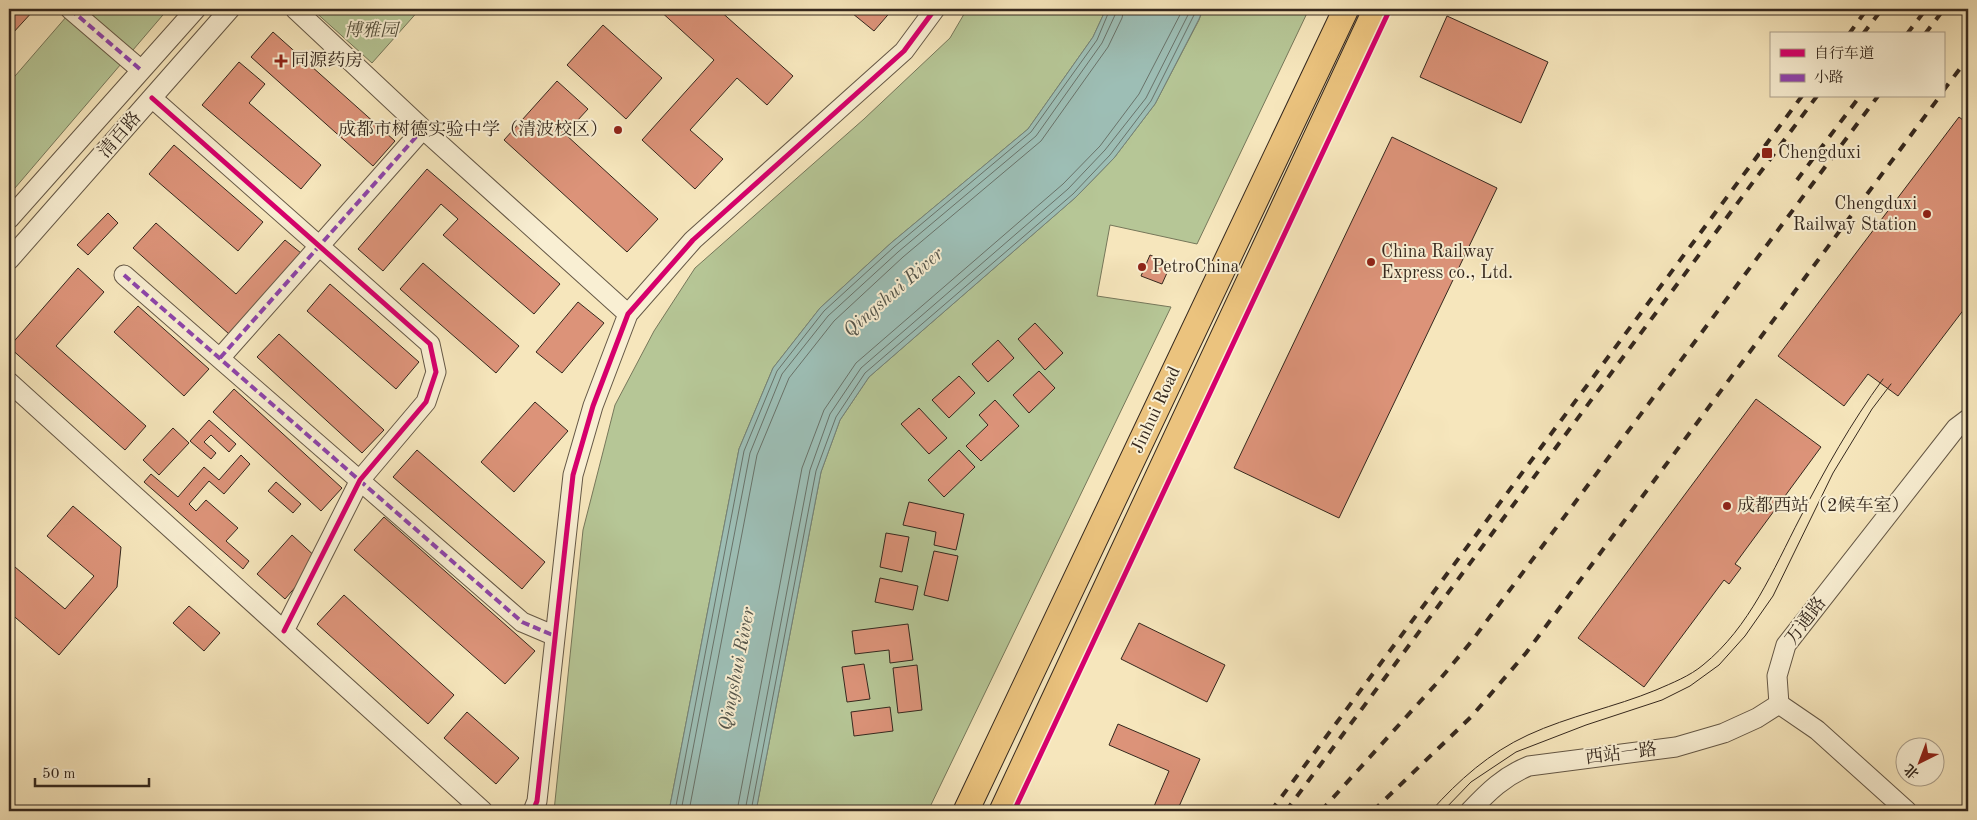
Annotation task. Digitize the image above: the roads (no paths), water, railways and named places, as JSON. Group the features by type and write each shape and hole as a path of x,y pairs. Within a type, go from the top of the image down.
{"main road":[{"name":"Jinhui Road","path":"966,811 1346,9"},
{"name":"Jinhui Road","path":"1002,811 1376,9"}],"street":[{"path":"70,9 141,70"},
{"name":"清百路","path":"9,219 196,9"},
{"name":"清百路","path":"9,260 230,9"},
{"path":"295,9 422,129 628,314"},
{"path":"534,811 537,801 574,475 593,406 628,314 693,240 904,51 935,9"},
{"path":"152,98 430,344 436,372 426,402 360,480 284,631"},
{"path":"220,358 320,247 422,129"},
{"path":"124,275 522,622 555,636"},
{"path":"9,382 483,811"},
{"name":"万通路","path":"1779,704 1777,676 1786,645 1956,428 1968,419"},
{"path":"1779,704 1817,730 1907,811"},
{"name":"西站一路","path":"1470,811 1500,782 1514,772 1529,766 1676,747 1724,733 1758,718 1779,704"}],"water":[{"name":"Qingshui River","path":"1106,9 1203,9 1155,104 1114,158 1076,197 869,377 840,420 821,472 756,811 669,811 739,449 773,368 820,308 891,243 1028,129 1093,37"}],"tram line":[{"path":"1431,811 1475,768 1514,742 1544,728 1640,696 1674,682 1698,669 1720,650 1747,616 1759,597 1829,464 1849,429 1883,379"},
{"path":"1443,811 1471,782 1516,752 1586,725 1662,700 1690,686 1719,665 1745,636 1773,596 1833,473 1872,409 1891,384"}],"railway":[{"path":"1850,32 1867,9"},
{"path":"1865,32 1882,9"},
{"path":"1909,32 1926,9"},
{"path":"1927,32 1944,9"},
{"path":"1944,90 1968,58"},
{"path":"1271,811 1801,98"},
{"path":"1286,811 1816,98"},
{"path":"1797,180 1858,98"},
{"path":"1321,811 1436,684 1471,642 1877,98"},
{"path":"1373,811 1471,717 1526,653 1939,98"}],"place":[{"name":"同源药房","path":"281,61"},
{"name":"成都市树德实验中学（清波校区）","path":"618,130"},
{"name":"Chengduxi","path":"1767,153"},
{"name":"Chengduxi Railway Station","path":"1927,214"},
{"name":"China Railway Express co., Ltd.","path":"1371,262"},
{"name":"PetroChina","path":"1142,267"},
{"name":"成都西站（2候车室）","path":"1727,506"}],"park label":[{"name":"博雅园","path":"371,31"}]}
